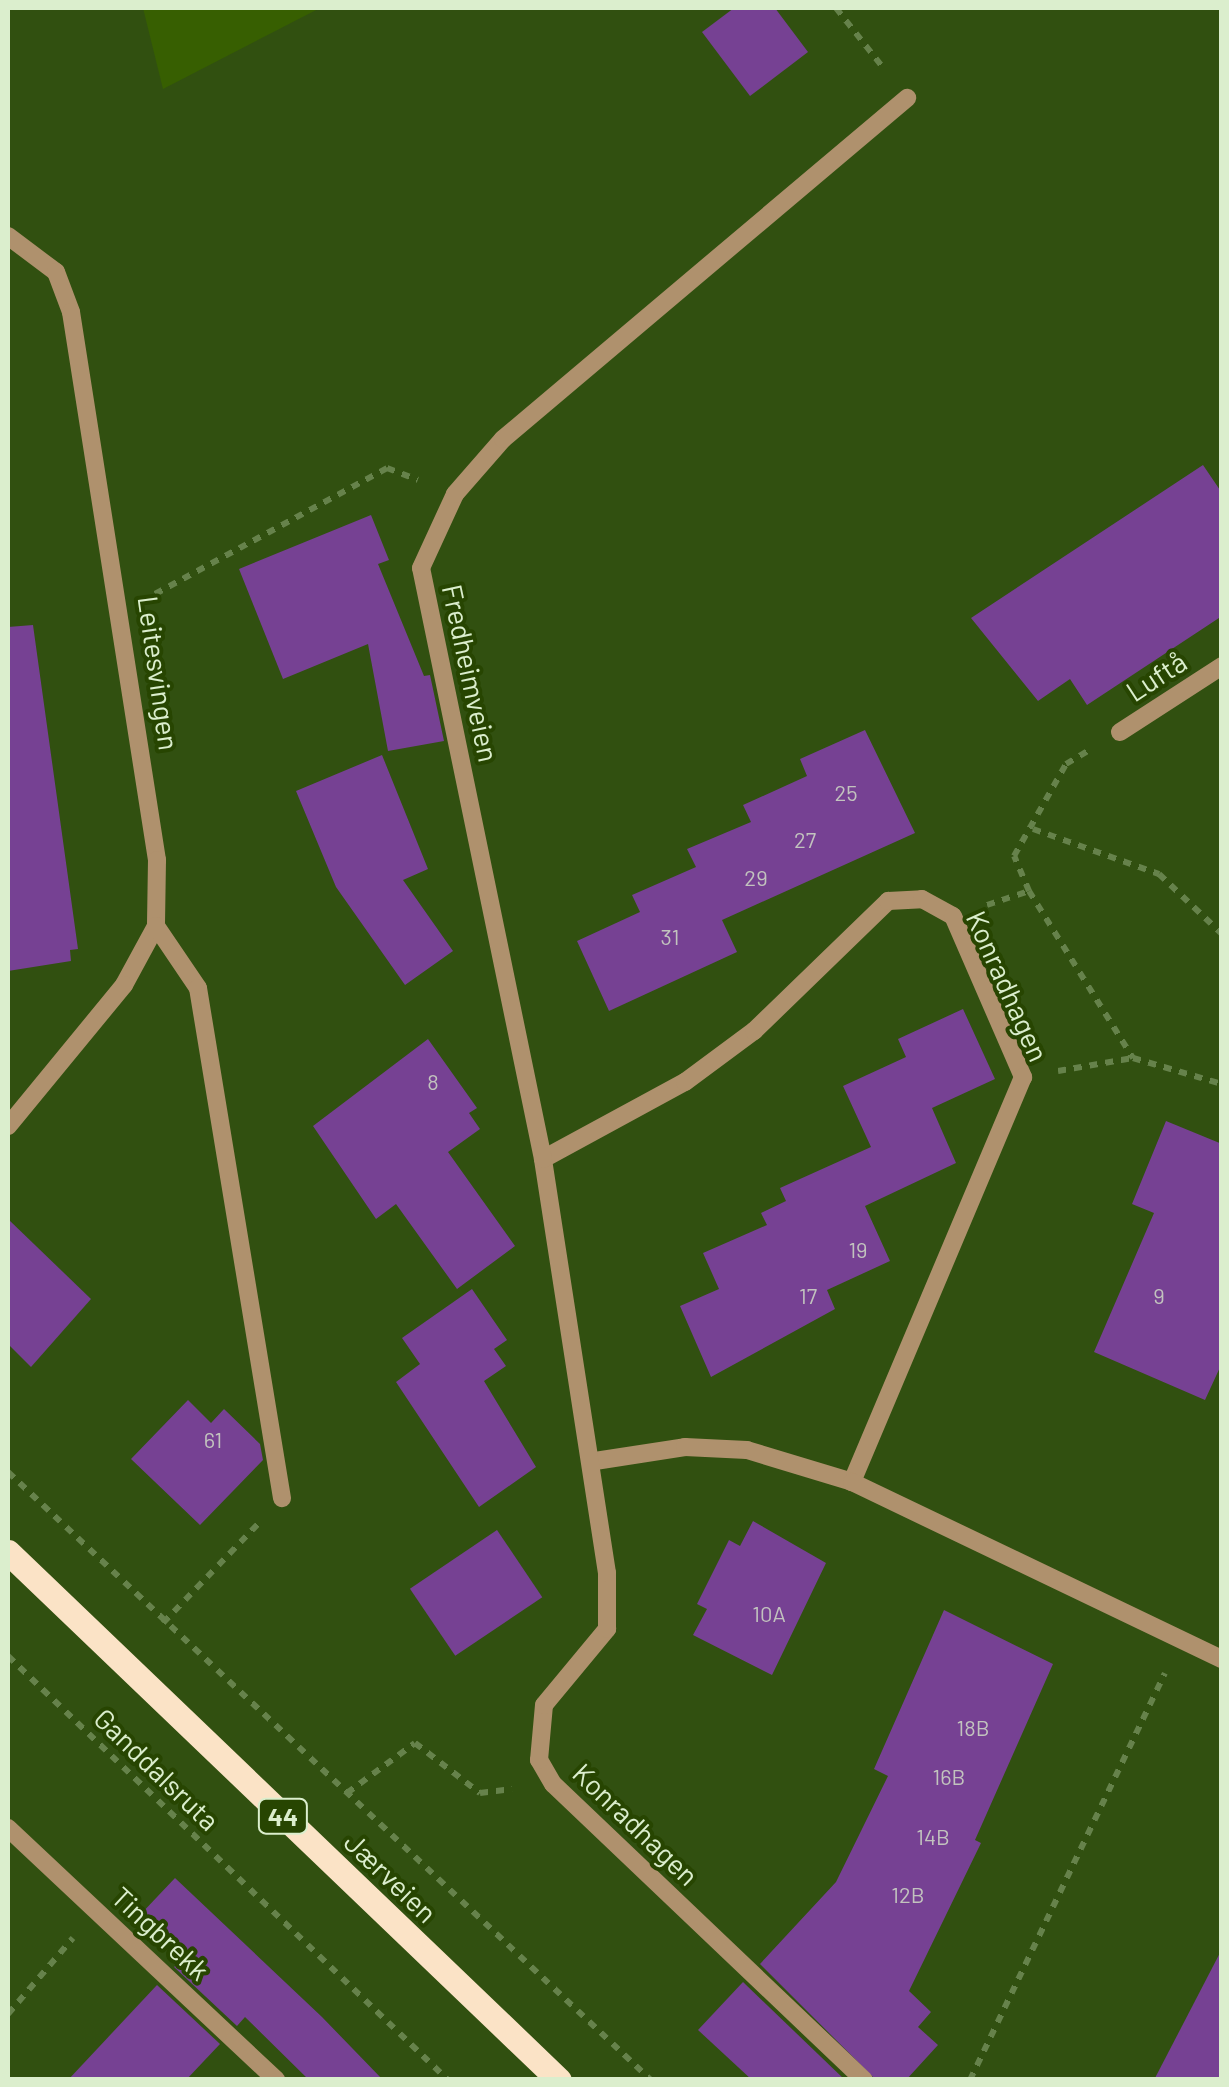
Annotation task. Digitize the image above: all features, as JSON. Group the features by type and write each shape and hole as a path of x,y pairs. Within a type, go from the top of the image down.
{"main road":[{"name":"Jærveien","path":"8,1552 559,2080"}],"street":[{"name":"Fredheimveien","path":"595,1461 544,1159 421,568 455,494 504,439 907,98"},
{"name":"Leitesvingen","path":"8,236 56,272 71,312 123,612 157,860 156,926 124,985 15,1098 8,1126"},
{"name":"Luftå","path":"1120,732 1222,666"},
{"name":"Konradhagen","path":"544,1159 685,1082 754,1030 888,901 922,899 952,916 1022,1077 852,1482"},
{"path":"156,926 198,988 282,1498"},
{"path":"595,1461 685,1448 748,1450 852,1482 1222,1658"},
{"name":"Konradhagen","path":"595,1461 607,1629 544,1705 539,1760 553,1784 864,2080"},
{"name":"Tingbrekk","path":"8,1828 276,2080"}],"path":[{"path":"836,8 907,98"},
{"path":"123,612 387,468 455,494"},
{"path":"1120,732 1066,764 1040,801 1033,828 1014,856 1029,890 1133,1058"},
{"path":"1033,828 1160,874 1222,934"},
{"path":"952,916 1029,890"},
{"path":"1022,1077 1133,1058 1222,1084"},
{"path":"8,1472 163,1623 651,2080"},
{"path":"163,1623 282,1498"},
{"path":"970,2080 1183,1641"},
{"name":"Ganddalsruta","path":"8,1656 448,2080"},
{"path":"347,1793 415,1743 480,1793 553,1784"},
{"path":"8,2014 96,1910"}],"green space":[{"path":"143,8 320,8 163,89"}],"building":[{"path":"734,8 775,8 808,52 750,96 702,32"},
{"path":"1203,465 1222,493 1222,616 1087,705 1070,679 1038,701 971,618"},
{"path":"371,515 389,560 378,564 424,676 430,675 444,741 388,751 368,644 283,679 239,569"},
{"path":"33,625 78,949 70,950 71,961 8,971 8,627"},
{"path":"865,730 915,833 722,920 737,952 609,1011 577,941 640,912 632,895 696,867 687,849 751,822 743,805 807,776 800,759"},
{"path":"382,755 428,869 403,880 453,951 405,985 336,887 296,791"},
{"path":"963,1009 995,1079 932,1108 956,1163 865,1206 890,1261 827,1290 835,1309 711,1377 680,1306 719,1289 703,1253 767,1225 761,1213 786,1201 780,1188 871,1147 843,1086 906,1057 898,1039"},
{"path":"428,1039 477,1108 469,1113 480,1129 448,1152 515,1246 457,1289 396,1204 376,1219 313,1126"},
{"path":"1166,1121 1222,1144 1222,1363 1205,1400 1094,1352 1154,1213 1132,1204"},
{"path":"8,1219 91,1299 31,1367 8,1344"},
{"path":"472,1289 507,1340 494,1349 506,1366 484,1381 536,1467 479,1507 396,1382 420,1364 402,1338"},
{"path":"188,1400 211,1423 224,1409 260,1444 263,1460 200,1525 131,1459"},
{"path":"753,1521 826,1563 772,1675 693,1635 707,1609 697,1604 729,1540 740,1546"},
{"path":"497,1530 542,1597 455,1656 410,1589"},
{"path":"944,1610 1053,1664 975,1840 981,1843 909,1991 931,2012 918,2027 938,2045 906,2080 876,2080 760,1964 836,1882 888,1776 874,1769"},
{"path":"175,1878 383,2080 309,2080 245,2017 237,2026 174,1967 183,1958 139,1916"},
{"path":"1222,1949 1222,2080 1154,2080"},
{"path":"743,1982 845,2080 752,2080 698,2030"},
{"path":"157,1985 220,2044 186,2080 68,2080"}]}
